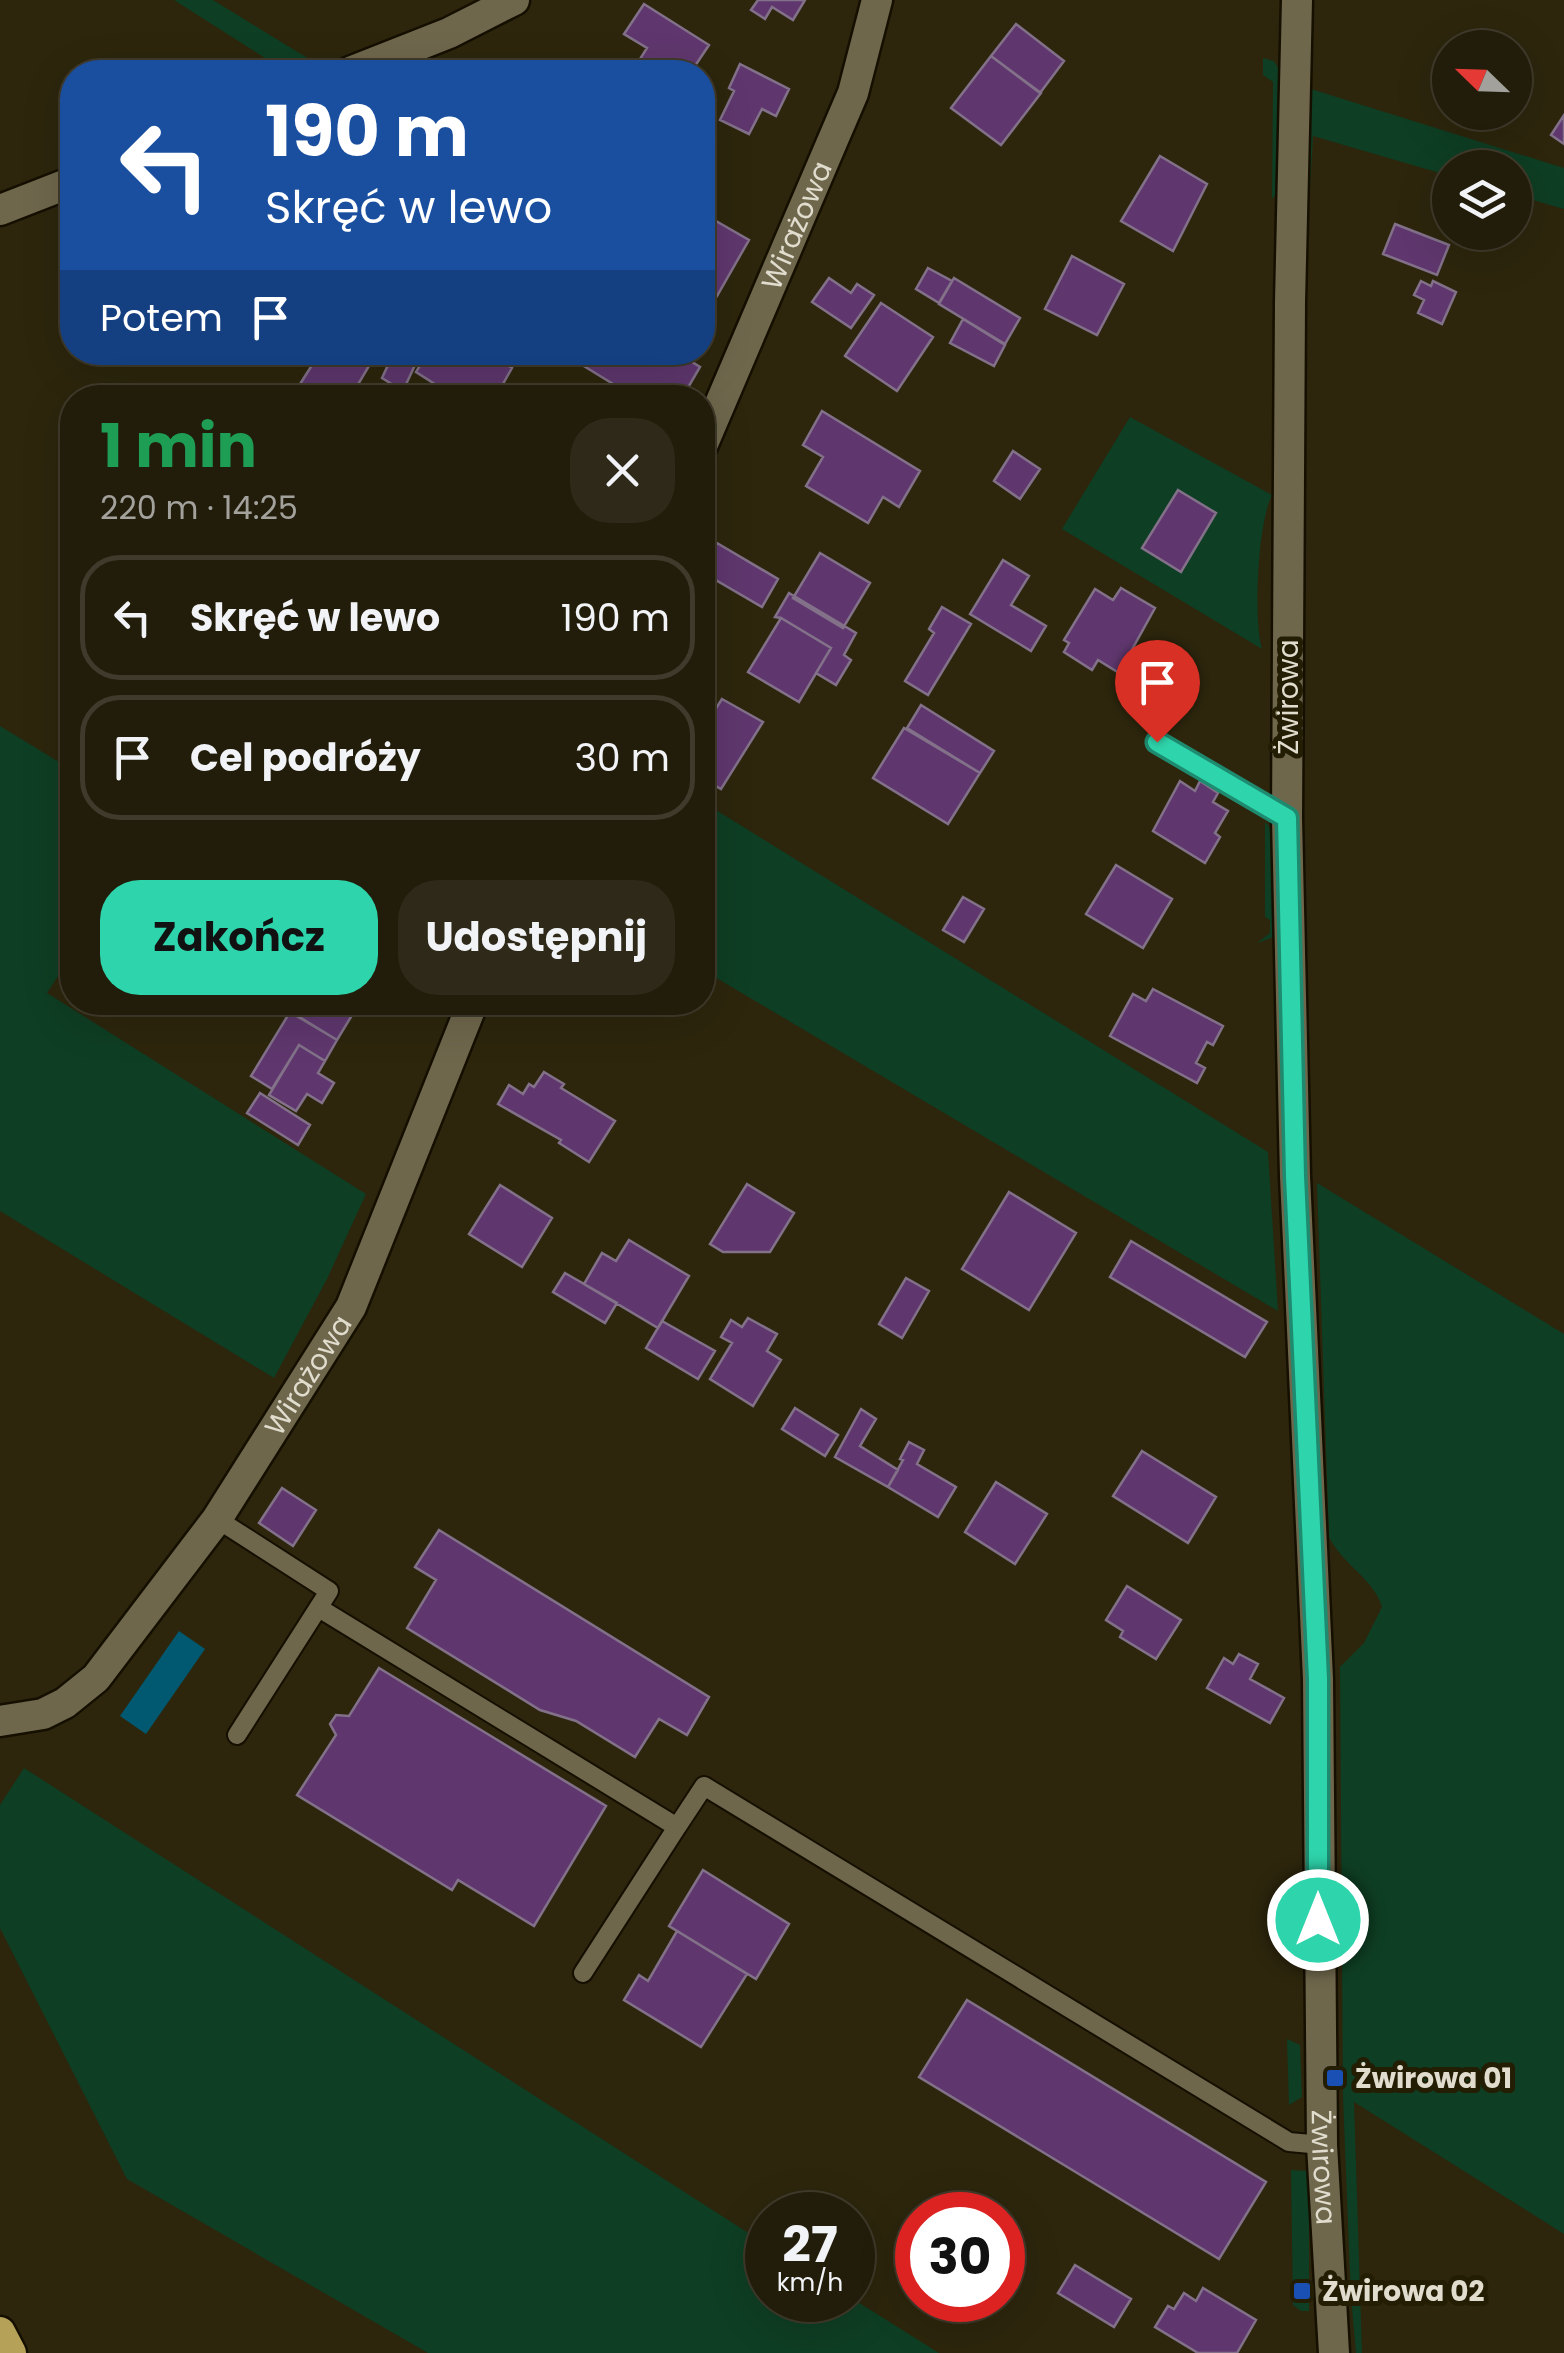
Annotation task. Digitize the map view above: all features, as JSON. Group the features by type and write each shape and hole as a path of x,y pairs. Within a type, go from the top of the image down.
{"highway":[{"path":"0,2332 10,2353"}],"street":[{"path":"380,60 449,33 514,0"},
{"name":"Wirażowa","path":"715,416 853,93 877,0"},
{"name":"Żwirowa","path":"1297,0 1290,302 1287,818 1295,1176 1318,1679 1322,2145 1334,2353"},
{"path":"0,210 60,187"},
{"name":"Wirażowa","path":"0,1721 44,1714 96,1678 217,1518 351,1307 468,1015"}],"lane":[{"path":"1157,742 1287,818"},
{"path":"217,1518 329,1591 237,1734"},
{"path":"319,1608 677,1828"},
{"path":"583,1974 704,1786 1289,2142 1322,2145"}],"green space":[{"path":"174,0 213,0 311,60 268,60"},
{"path":"1263,58 1274,61 1279,69 1272,199 1273,82 1263,75"},
{"path":"1311,89 1432,127 1432,130 1506,150 1432,150 1432,171 1313,136 1308,224 1304,224"},
{"path":"1532,158 1564,168 1564,209 1532,200"},
{"path":"1130,417 1272,495 1263,526 1258,571 1262,649 1062,529"},
{"path":"0,726 60,763 60,973 47,993 60,1001 60,1015 82,1015 366,1194 327,1279 274,1378 0,1211"},
{"path":"715,809 1268,1152 1278,1311 715,977"},
{"path":"1265,822 1272,840 1274,937 1257,943 1270,933 1270,920 1265,917"},
{"path":"1317,1183 1564,1334 1564,2234 1354,2102 1362,2353 1356,2353 1351,2297 1343,2097 1340,1667 1364,1643 1382,1607 1372,1588 1329,1537"},
{"path":"24,1768 745,2231 745,2322 875,2322 875,2313 939,2353 428,2353 127,2179 0,1928 0,1805"},
{"path":"1287,2039 1300,2045 1302,2097 1289,2105"},
{"path":"1291,2170 1309,2171 1309,2311 1293,2305"}],"water":[{"path":"179,1631 205,1649 146,1734 120,1716"}],"building":[{"path":"758,0 805,0 793,20 772,7 765,19 751,10"},
{"path":"644,4 709,45 699,60 642,60 647,48 624,34"},
{"path":"1016,24 1064,61 1040,93 991,56"},
{"path":"991,56 1041,93 1001,145 951,108"},
{"path":"740,64 789,89 776,116 762,109 749,134 720,120 734,91 729,88"},
{"path":"1564,115 1564,144 1551,135"},
{"path":"1160,156 1207,184 1173,251 1121,221"},
{"path":"715,220 749,240 715,295"},
{"path":"1395,224 1432,238 1432,250 1447,250 1437,275 1383,254"},
{"path":"1072,256 1124,284 1097,335 1045,309"},
{"path":"928,268 952,281 939,303 916,289"},
{"path":"829,278 851,293 857,284 874,295 851,328 812,302"},
{"path":"954,278 1020,318 1005,344 939,304"},
{"path":"1421,281 1431,286 1433,281 1456,292 1442,324 1418,313 1424,300 1414,295"},
{"path":"881,303 933,337 897,391 845,356"},
{"path":"963,319 1005,345 994,366 950,343"},
{"path":"312,365 369,366 358,385 299,385"},
{"path":"388,365 415,365 406,385 393,385 382,378"},
{"path":"420,365 512,368 502,385 436,385 416,372"},
{"path":"582,365 700,367 690,385 615,385"},
{"path":"822,411 920,471 899,507 883,497 868,523 806,486 823,457 803,445"},
{"path":"1013,451 1040,469 1020,499 994,481"},
{"path":"1178,490 1216,513 1181,572 1142,548"},
{"path":"717,543 778,579 762,607 715,580"},
{"path":"820,553 870,583 843,628 793,598"},
{"path":"1003,560 1029,576 1011,605 1046,626 1031,651 970,614"},
{"path":"1121,588 1155,608 1119,673 1098,660 1092,670 1064,652 1069,643 1064,640 1095,589 1113,600"},
{"path":"789,593 856,633 844,655 851,660 836,685 816,673 831,648 775,617"},
{"path":"942,607 971,624 928,695 905,681 934,633 929,629"},
{"path":"781,618 831,648 799,702 748,672"},
{"path":"722,699 763,722 721,789 715,786 715,710"},
{"path":"921,705 994,751 980,773 907,728"},
{"path":"904,728 980,773 948,824 873,778"},
{"path":"1180,781 1195,791 1200,781 1218,793 1213,802 1228,811 1215,833 1220,837 1205,863 1153,831"},
{"path":"1116,865 1172,899 1143,948 1086,914"},
{"path":"963,897 984,909 964,942 943,930"},
{"path":"1153,989 1223,1026 1213,1045 1207,1042 1196,1063 1205,1068 1197,1083 1110,1036 1133,994 1146,1001"},
{"path":"288,1015 295,1015 337,1040 325,1061 299,1045 272,1089 251,1076"},
{"path":"296,1015 352,1015 337,1040"},
{"path":"299,1045 325,1061 318,1073 334,1083 322,1103 307,1094 296,1111 269,1095"},
{"path":"544,1072 564,1084 561,1088 615,1121 589,1162 559,1143 561,1140 498,1104 509,1085 523,1094 529,1084 534,1087"},
{"path":"260,1093 310,1125 298,1145 247,1113"},
{"path":"747,1184 794,1213 770,1252 723,1252 710,1244"},
{"path":"500,1185 552,1218 522,1267 469,1234"},
{"path":"1009,1192 1076,1233 1029,1310 962,1269"},
{"path":"629,1240 689,1276 658,1328 584,1284 602,1253 616,1261"},
{"path":"1131,1241 1267,1322 1245,1357 1110,1277"},
{"path":"565,1273 617,1303 605,1323 553,1292"},
{"path":"906,1278 929,1291 902,1338 879,1324"},
{"path":"748,1318 777,1334 767,1351 781,1360 753,1406 710,1379 732,1343 721,1337 731,1320 742,1327"},
{"path":"662,1321 715,1351 698,1379 646,1348"},
{"path":"795,1408 838,1435 825,1456 782,1429"},
{"path":"861,1409 876,1419 860,1446 898,1470 888,1487 835,1457"},
{"path":"909,1442 924,1450 917,1464 956,1487 938,1517 888,1487"},
{"path":"1142,1451 1216,1497 1188,1543 1113,1496"},
{"path":"996,1482 1047,1514 1015,1564 965,1532"},
{"path":"282,1488 316,1510 293,1546 259,1523"},
{"path":"439,1530 709,1697 687,1735 659,1719 635,1757 576,1721 540,1710 407,1628 436,1580 415,1567"},
{"path":"1127,1586 1181,1620 1156,1659 1120,1637 1123,1631 1106,1620"},
{"path":"1239,1654 1258,1664 1250,1679 1284,1698 1270,1723 1207,1688 1224,1658 1233,1664"},
{"path":"379,1668 606,1806 534,1926 458,1880 452,1890 297,1795 336,1735 330,1724 336,1715 349,1716"},
{"path":"703,1870 789,1924 756,1979 669,1926"},
{"path":"677,1931 747,1974 701,2047 624,2000 639,1975 648,1981"},
{"path":"967,2000 1266,2182 1219,2259 919,2077"},
{"path":"1075,2265 1131,2299 1114,2327 1058,2293"},
{"path":"1203,2288 1256,2320 1237,2353 1198,2353 1155,2327 1168,2306 1174,2309 1184,2293 1196,2301"}],"place":[{"name":"Żwirowa 01","path":"1335,2078"},
{"name":"Żwirowa 02","path":"1302,2291"}],"route":[{"path":"1157,742 1287,818 1295,1176 1318,1679 1318,1920"}]}
